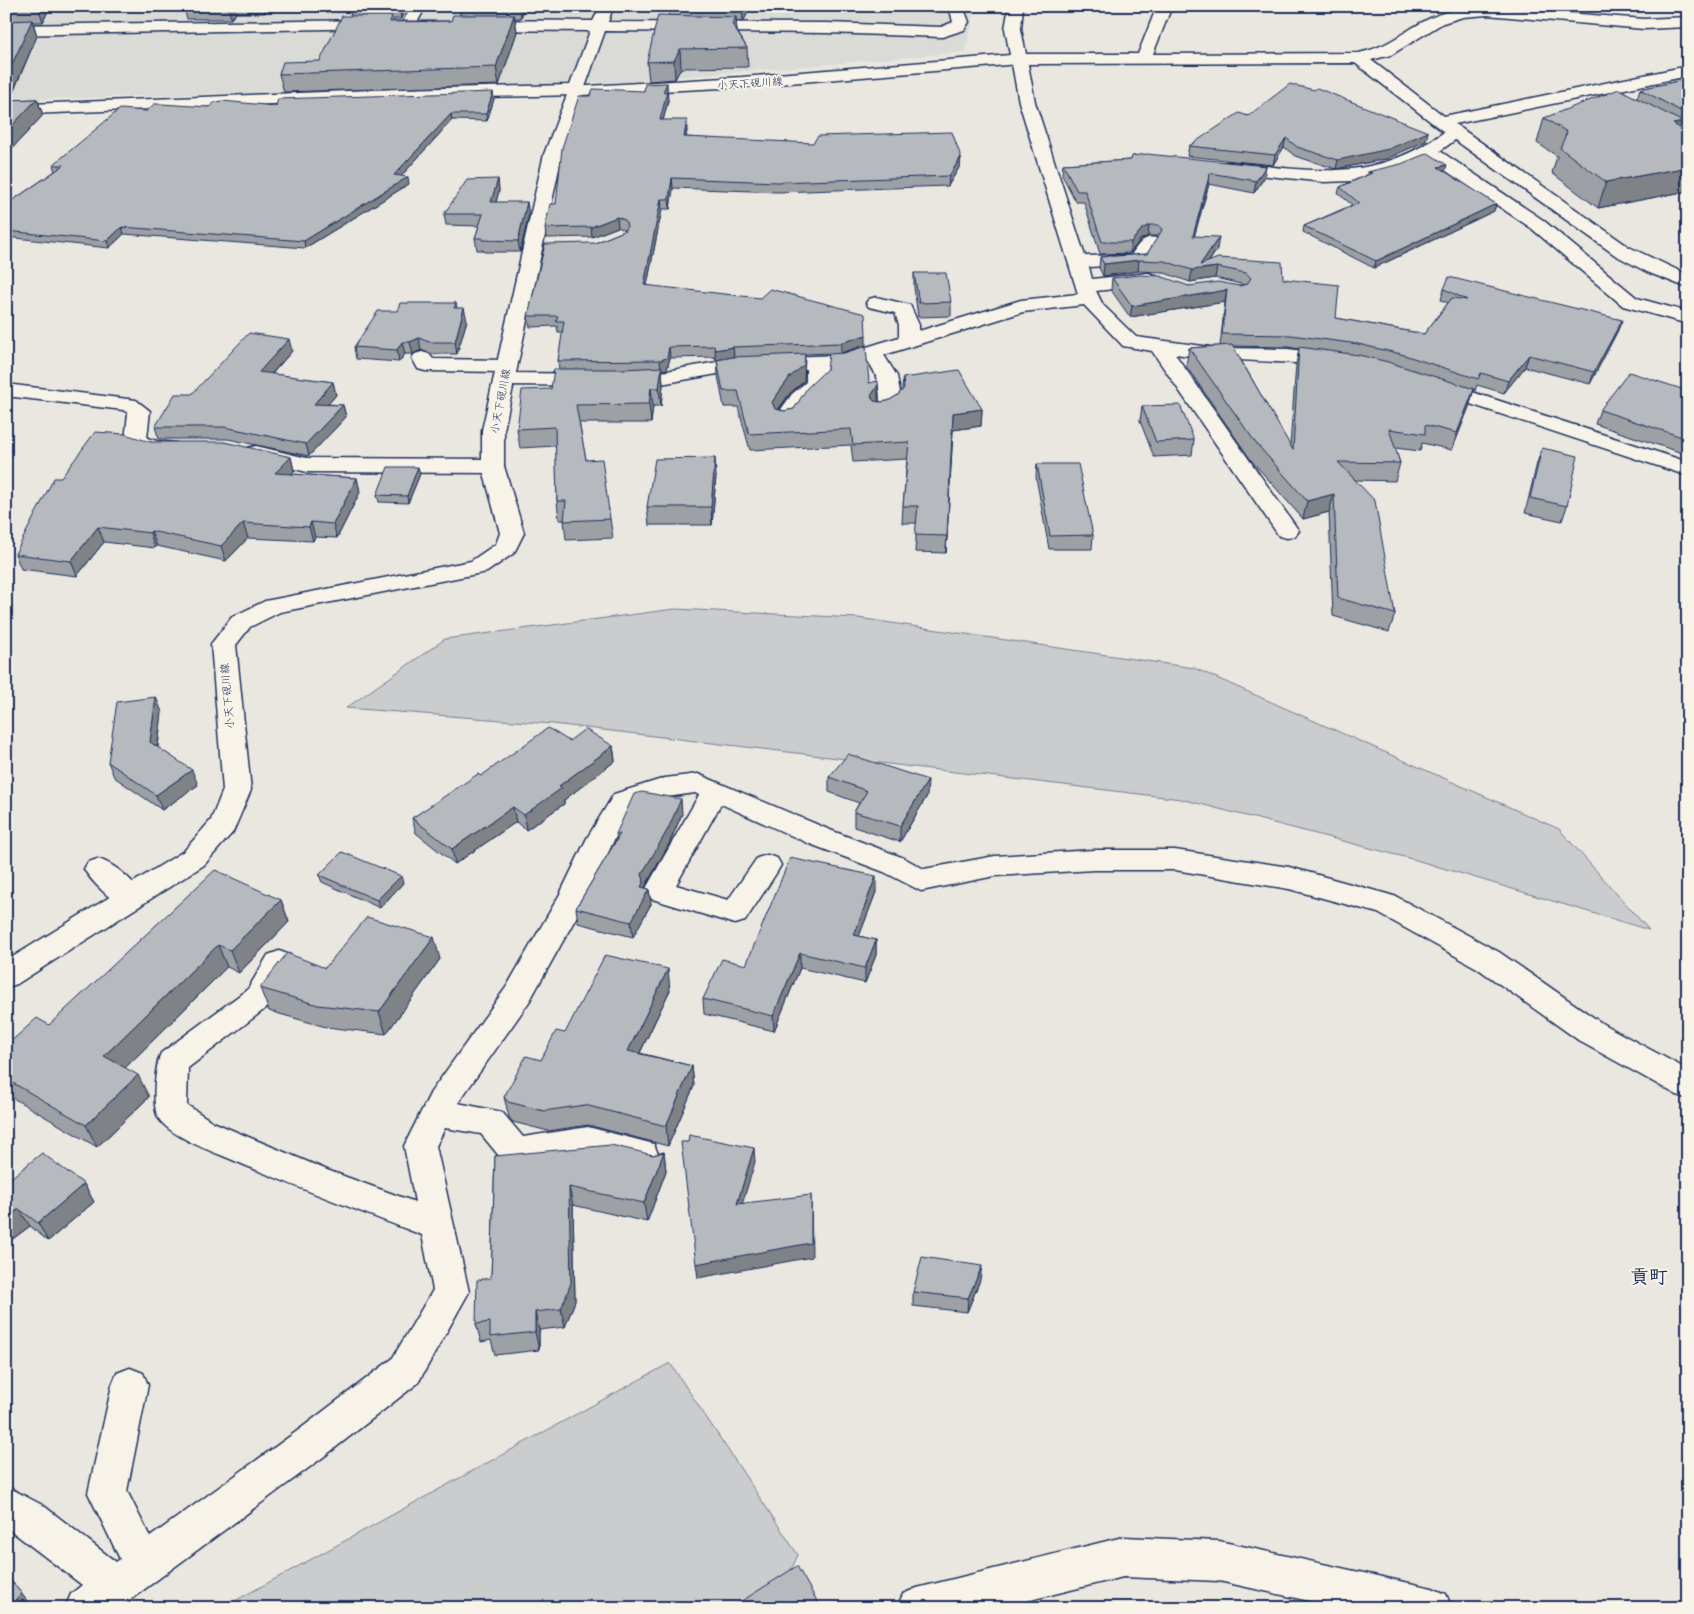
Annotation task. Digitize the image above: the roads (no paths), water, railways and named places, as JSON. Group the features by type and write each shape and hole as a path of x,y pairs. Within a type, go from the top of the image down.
{"street":[{"path":"6,110 398,94 576,90 607,6"},
{"path":"463,25 492,20 599,25 942,32 959,28 961,22 956,6"},
{"path":"1016,6 1013,29 1027,102 1077,262 1087,292 1096,309 1130,342 1218,354 1288,355 1355,364"},
{"path":"1144,58 1164,6"},
{"path":"409,25 418,8"},
{"name":"小天下硯川線","path":"6,976 194,858 223,825 236,790 223,644 242,622 274,606 433,577 479,566 506,548 512,533 493,466 492,430 506,372 543,246 553,154 576,90 680,87 778,81 1019,59 1359,58 1386,52 1438,20 1486,11 1644,24 1688,22"},
{"path":"9,26 298,21 427,25"},
{"path":"1359,58 1448,127 1622,251 1654,268 1688,282"},
{"path":"1213,166 1253,168 1324,178 1351,176 1380,170 1428,151 1448,127 1588,92 1688,71"},
{"path":"1588,92 1613,106"},
{"path":"1428,151 1537,224 1630,302 1688,318"},
{"path":"1047,166 1065,166"},
{"path":"1077,262 1137,260 1150,242"},
{"path":"422,358 425,365 625,380 661,378 734,365 843,361 1021,306 1138,279 1162,280"},
{"path":"876,303 903,309 909,325 909,342"},
{"path":"1159,346 1226,440 1287,531"},
{"path":"871,352 884,368 891,383 891,403 883,411"},
{"path":"785,419 799,398 816,384 818,372 815,361"},
{"path":"1418,381 1688,468"},
{"path":"6,390 129,404 139,410 136,441 155,448 192,448"},
{"path":"236,450 306,465 493,466"},
{"path":"115,1586 313,1442 406,1371 451,1292 420,1146 442,1101 518,994 574,896 601,838 624,801 666,788 698,783 820,837 894,865 921,880 995,866 1094,860 1175,860 1289,878 1387,905 1488,960 1592,1033 1688,1086"},
{"path":"715,790 659,890 734,914 766,865"},
{"path":"98,869 130,898"},
{"path":"279,963 259,997 172,1062 171,1111 201,1132 314,1180 436,1225"},
{"path":"436,1113 491,1122 516,1152 588,1141 656,1158"},
{"path":"115,1586 107,1493 130,1385"},
{"path":"6,1505 30,1520 115,1586"},
{"path":"917,1608 1123,1556 1219,1561 1432,1608"}],"district":[{"name":"貢町","path":"1649,1276"}]}
